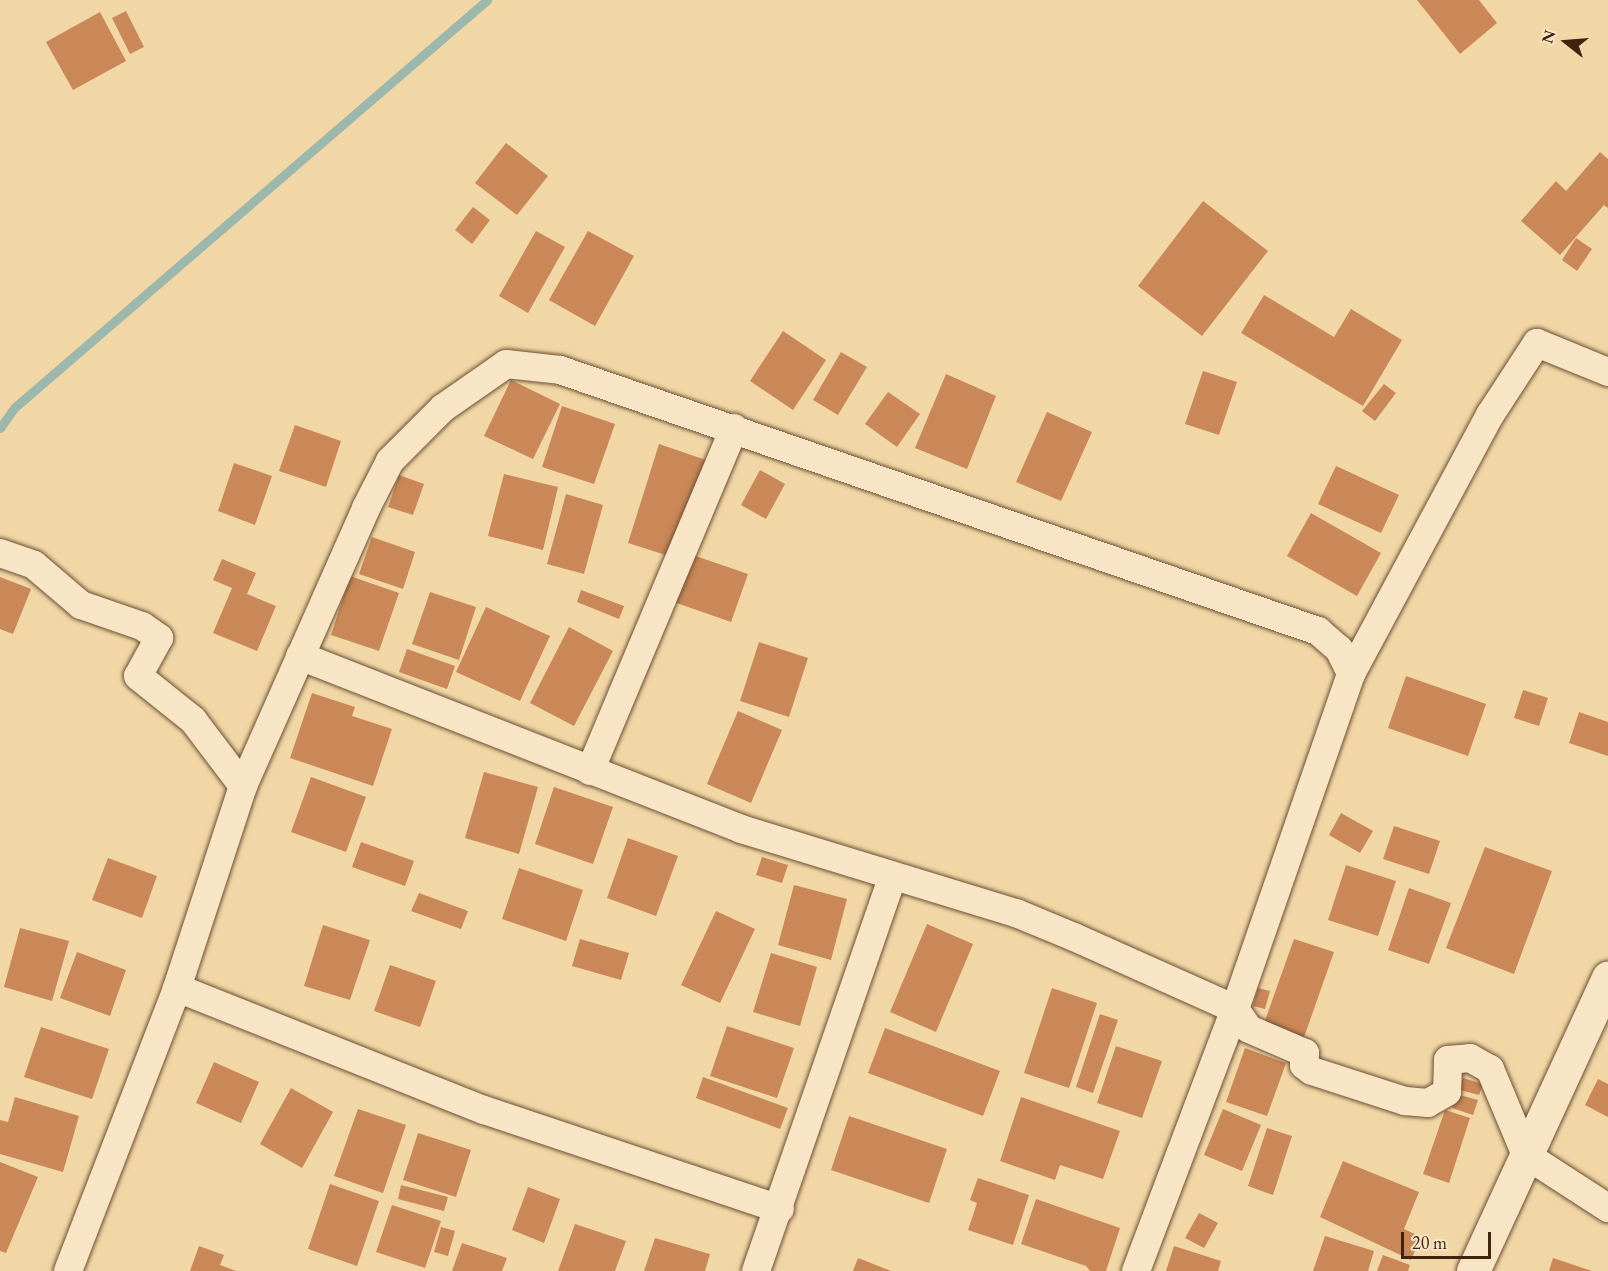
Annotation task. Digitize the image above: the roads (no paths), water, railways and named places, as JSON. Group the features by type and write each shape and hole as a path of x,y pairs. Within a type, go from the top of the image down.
{"main road":[{"path":"1473,1271 1608,978"}],"street":[{"path":"1136,1271 1235,1009 1351,674 1490,415 1537,343 1608,372"},
{"path":"68,1271 177,988 243,786 390,461 443,408 506,364 560,370 734,428 1318,631 1340,649 1351,674"},
{"path":"590,771 734,428"},
{"path":"0,553 34,565 81,605 142,626 159,638 138,676 194,720 243,786"},
{"path":"300,656 741,829 1016,914 1235,1009 1249,1029 1305,1053 1304,1065 1312,1071 1406,1101 1428,1103 1447,1092 1448,1060 1470,1058 1490,1069 1526,1155 1608,1208"},
{"path":"756,1271 780,1209 893,876"},
{"path":"177,988 484,1110 780,1209"}],"waterway":[{"path":"0,428 14,408 487,0"}]}
